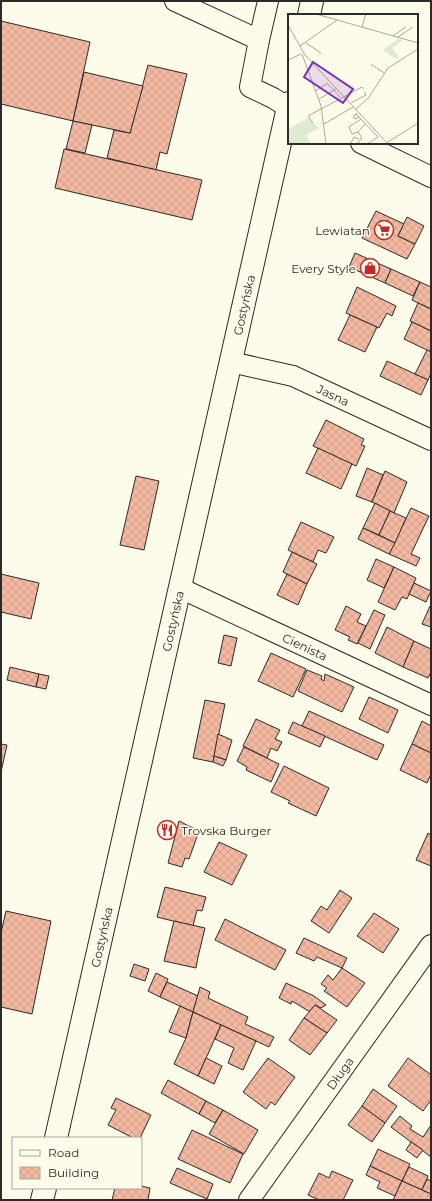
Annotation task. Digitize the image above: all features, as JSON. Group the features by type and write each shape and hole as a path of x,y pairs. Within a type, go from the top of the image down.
{"main road":[{"path":"309,14 312,1"},
{"name":"Gostyńska","path":"56,1137 288,110"},
{"path":"42,1200 45,1189"}],"street":[{"path":"174,1 259,40"},
{"path":"268,1 250,87 288,106"},
{"path":"363,144 431,177"},
{"name":"Jasna","path":"231,362 293,376 431,440"},
{"name":"Cienista","path":"180,588 431,705"},
{"name":"Długa","path":"249,1200 431,946"}],"building":[{"path":"1,21 90,42 73,121 1,104"},
{"path":"148,65 187,74 167,154 160,152 156,170 107,158 114,130 130,133"},
{"path":"84,72 143,86 130,133 73,121"},
{"path":"73,121 92,125 85,153 66,149"},
{"path":"64,149 202,180 192,220 55,188"},
{"name":"Lewiatan","path":"376,211 404,224 398,236 415,244 407,259 362,238"},
{"path":"407,217 424,226 415,244 398,236"},
{"name":"Every Style","path":"355,253 391,269 385,283 349,267"},
{"path":"391,269 420,282 413,296 385,283"},
{"path":"420,282 431,287 431,309 412,300"},
{"path":"357,287 396,306 392,316 387,313 379,328 346,313"},
{"path":"418,303 431,309 431,331 410,321"},
{"path":"350,315 377,327 365,352 338,340"},
{"path":"412,322 431,331 431,352 404,339"},
{"path":"427,350 431,352 431,373 428,380 415,374"},
{"path":"387,361 428,380 421,395 380,376"},
{"path":"326,420 364,439 361,445 365,446 356,466 313,446"},
{"path":"318,448 352,464 341,489 306,473"},
{"path":"367,468 383,475 372,502 356,496"},
{"path":"385,471 407,482 394,513 372,502"},
{"path":"136,476 159,481 144,550 120,545"},
{"path":"375,503 390,511 379,535 363,528"},
{"path":"411,508 429,516 411,554 420,558 416,566 389,554"},
{"path":"390,511 406,518 395,543 379,535"},
{"path":"301,522 334,537 326,553 318,550 313,562 288,550"},
{"path":"363,528 395,543 389,554 358,539"},
{"path":"292,552 317,564 307,584 283,572"},
{"path":"376,559 394,567 384,588 367,580"},
{"path":"394,567 416,578 407,599 402,597 395,610 378,602"},
{"path":"1,574 39,583 31,619 1,612"},
{"path":"287,574 307,584 298,605 277,595"},
{"path":"414,583 431,591 426,602 409,594"},
{"path":"346,606 361,614 357,622 366,626 357,644 348,640 350,637 335,630"},
{"path":"430,606 431,607 431,627 422,624"},
{"path":"374,610 385,615 370,649 358,643"},
{"path":"387,627 414,641 403,667 375,653"},
{"path":"224,635 237,638 231,666 218,663"},
{"path":"414,641 431,649 431,672 428,678 403,667"},
{"path":"271,653 306,669 293,697 258,681"},
{"path":"10,667 39,674 36,687 7,680"},
{"path":"307,670 322,676 321,679 324,681 325,674 354,687 342,712 298,691"},
{"path":"39,674 49,676 46,689 36,687"},
{"path":"369,697 398,710 388,733 359,719"},
{"path":"205,700 225,704 213,762 193,758"},
{"path":"309,711 384,745 377,760 302,726"},
{"path":"256,719 280,730 275,739 282,742 277,751 271,748 267,758 243,746"},
{"path":"422,721 431,726 431,753 412,744"},
{"path":"293,722 325,736 320,747 288,733"},
{"path":"218,734 232,740 226,760 214,756"},
{"path":"1,744 7,745 1,772"},
{"path":"412,744 431,753 431,774 427,783 400,770"},
{"path":"244,747 279,764 271,782 246,770 247,767 237,761"},
{"path":"214,756 226,760 223,766 213,762"},
{"path":"284,766 329,788 316,816 288,803 290,801 271,792"},
{"path":"179,821 199,831 189,859 185,858 182,867 168,863"},
{"path":"428,833 431,835 431,866 416,860"},
{"path":"219,842 247,855 232,885 204,872"},
{"path":"165,887 206,897 202,911 197,910 193,926 157,917"},
{"path":"340,890 352,898 329,933 311,921 321,906 327,910"},
{"path":"6,911 51,921 32,1014 1,1007 1,933"},
{"path":"374,913 399,929 383,953 357,936"},
{"path":"225,919 286,950 275,970 215,940"},
{"path":"174,921 205,928 196,968 164,961"},
{"path":"304,938 347,958 342,968 317,957 314,961 296,953"},
{"path":"134,964 149,969 145,981 130,976"},
{"path":"342,968 365,983 347,1007 324,991 327,988 321,984 328,975 333,980"},
{"path":"156,973 168,979 160,997 148,991"},
{"path":"167,982 198,996 193,1012 160,997"},
{"path":"286,983 314,996 326,1005 321,1008 315,1005 310,1012 292,1001 291,1004 279,998"},
{"path":"200,987 210,992 208,998 248,1017 245,1024 274,1037 269,1047 193,1012"},
{"path":"315,1005 337,1020 327,1033 304,1018"},
{"path":"180,1006 193,1012 186,1038 169,1032"},
{"path":"193,1012 221,1025 198,1076 174,1064 186,1038"},
{"path":"304,1018 327,1033 310,1055 289,1040"},
{"path":"221,1025 256,1041 243,1070 228,1063 234,1048 215,1039"},
{"path":"206,1058 222,1066 214,1084 198,1076"},
{"path":"268,1058 295,1077 275,1105 271,1102 266,1109 243,1092"},
{"path":"408,1058 430,1074 431,1073 431,1100 423,1111 388,1086"},
{"path":"168,1080 206,1101 199,1114 161,1093"},
{"path":"373,1089 397,1106 385,1123 362,1106"},
{"path":"116,1098 151,1115 140,1137 131,1137 108,1125 116,1110 111,1108"},
{"path":"206,1101 223,1110 215,1123 199,1114"},
{"path":"362,1106 385,1123 372,1142 348,1125"},
{"path":"223,1110 258,1130 244,1154 209,1134"},
{"path":"400,1116 412,1126 410,1129 423,1137 431,1125 431,1157 391,1127"},
{"path":"192,1130 243,1154 230,1183 178,1159"},
{"path":"411,1142 423,1150 417,1158 406,1150"},
{"path":"378,1149 410,1164 402,1181 370,1166"},
{"path":"370,1166 402,1181 395,1196 377,1188 380,1182 366,1175"},
{"path":"409,1167 428,1176 422,1190 402,1181"},
{"path":"177,1168 213,1184 207,1199 170,1183"},
{"path":"332,1171 353,1180 343,1200 319,1200 308,1195 319,1173 329,1178"},
{"path":"427,1179 431,1181 431,1194 422,1190"},
{"path":"402,1181 431,1194 431,1200 393,1200"},
{"path":"142,1186 150,1188 148,1200 112,1200 115,1189 142,1189"}],"place":[{"name":"Lewiatan","path":"384,230"},
{"name":"Every Style","path":"370,268"},
{"name":"Trovska Burger","path":"167,830"}]}
